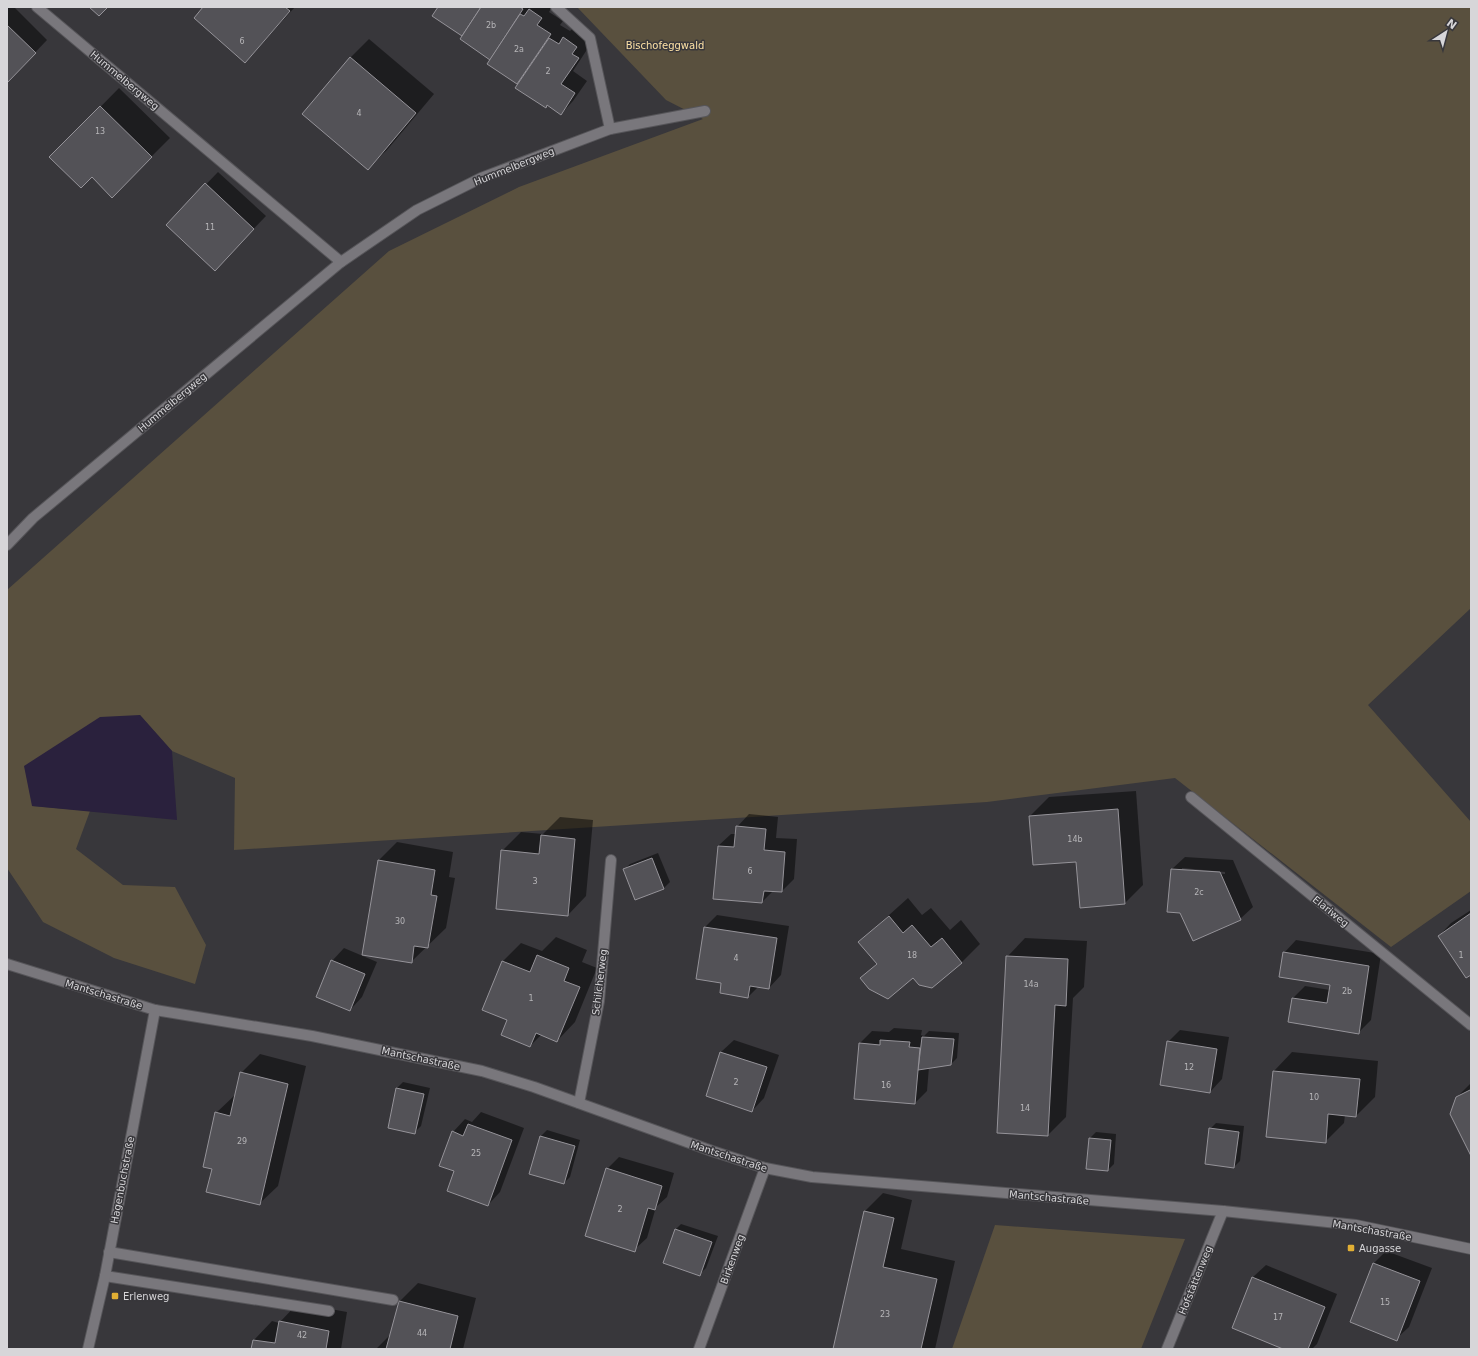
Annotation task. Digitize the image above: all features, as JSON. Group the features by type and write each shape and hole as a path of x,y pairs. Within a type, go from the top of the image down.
{"street":[{"name":"Hummelbergweg","path":"37,7 341,262"},
{"path":"556,7 590,38 610,128"},
{"name":"Hummelbergweg","path":"7,545 33,518 341,262 418,210 481,178 610,128 704,111"},
{"name":"Elariweg","path":"1191,797 1471,1025"},
{"name":"Schilcherweg","path":"579,1103 598,1001 611,860"},
{"name":"Mantschastraße","path":"7,964 155,1010 312,1036 434,1060 489,1073 534,1087 712,1151 765,1168 812,1177 1223,1211 1356,1226 1471,1249"},
{"name":"Hagenbuchstraße","path":"88,1349 105,1276 108,1252 155,1010"},
{"name":"Birkenweg","path":"699,1349 765,1168"},
{"name":"Hofstättenweg","path":"1167,1349 1223,1211"},
{"path":"108,1252 393,1300"},
{"path":"105,1276 329,1311"}],"green space":[{"name":"Bischofeggwald","path":"577,7 1471,7 1471,608 1368,705 1471,822 1471,891 1391,947 1175,778 987,802 234,850 235,778 172,751 140,715 32,806 90,811 76,849 123,885 175,887 206,945 195,984 114,958 43,922 7,868 7,590 389,251 519,187 703,119 666,100"},
{"path":"995,1225 1185,1239 1141,1349 952,1349"}],"shaded area":[{"path":"140,715 172,751 177,820 32,806 24,766 100,717"}],"building":[{"path":"89,7 108,7 99,16"},
{"path":"203,7 285,7 290,11 245,63 194,18"},
{"path":"438,7 481,7 462,36 432,16"},
{"path":"481,7 520,7 523,9 490,60 460,39"},
{"path":"529,9 542,18 537,25 551,34 517,84 487,64 520,14 524,16"},
{"path":"7,25 36,53 7,83"},
{"path":"563,37 577,47 572,54 579,58 561,84 575,93 561,115 547,105 546,108 515,88 549,38 559,44"},
{"path":"350,57 416,113 368,170 302,114"},
{"path":"100,106 152,157 112,198 92,177 81,188 49,157"},
{"path":"205,183 254,229 215,271 166,225"},
{"path":"1118,809 1125,904 1080,908 1076,862 1033,865 1029,816"},
{"path":"736,826 766,829 764,850 785,852 782,892 764,891 762,903 713,899 718,846 734,847"},
{"path":"541,835 575,839 568,916 496,909 501,850 539,854"},
{"path":"652,858 664,889 635,900 623,869"},
{"path":"378,860 435,870 431,895 437,896 428,948 414,946 412,963 362,955"},
{"path":"1171,869 1220,872 1241,920 1193,941 1180,913 1167,912"},
{"path":"1471,913 1471,975 1466,978 1438,936"},
{"path":"889,916 903,933 912,925 931,947 942,938 962,963 932,988 919,985 913,978 888,999 869,989 860,978 877,964 858,942"},
{"path":"704,927 777,938 769,989 750,986 748,998 720,993 721,983 696,979"},
{"path":"1283,952 1369,966 1359,1034 1288,1022 1292,998 1327,1003 1330,985 1279,977"},
{"path":"537,955 569,968 564,981 580,987 557,1042 536,1033 530,1047 501,1035 507,1020 482,1010 502,961 530,972"},
{"path":"1006,956 1068,959 1066,1006 1055,1005 1048,1136 997,1133"},
{"path":"331,960 365,974 350,1011 316,997"},
{"path":"922,1037 954,1039 951,1065 918,1070"},
{"path":"880,1040 910,1042 909,1047 920,1048 915,1104 854,1099 859,1043 880,1045"},
{"path":"1167,1041 1217,1049 1210,1093 1160,1085"},
{"path":"720,1052 767,1067 752,1112 706,1096"},
{"path":"1273,1071 1360,1079 1356,1117 1328,1114 1326,1143 1266,1137"},
{"path":"240,1072 288,1084 260,1205 206,1192 212,1169 203,1167 215,1112 230,1116"},
{"path":"396,1088 424,1094 415,1134 388,1128"},
{"path":"1470,1090 1471,1156 1450,1114 1456,1097"},
{"path":"468,1124 512,1140 488,1206 447,1191 454,1171 439,1166 452,1131 463,1136"},
{"path":"1209,1128 1239,1132 1234,1168 1205,1164"},
{"path":"540,1136 575,1146 564,1184 529,1174"},
{"path":"1089,1138 1111,1140 1108,1171 1086,1169"},
{"path":"606,1168 662,1186 655,1210 648,1208 635,1252 585,1236"},
{"path":"864,1211 894,1218 883,1267 937,1279 921,1349 833,1349"},
{"path":"675,1229 712,1242 700,1276 663,1263"},
{"path":"1373,1263 1420,1281 1397,1341 1350,1322"},
{"path":"1252,1277 1325,1307 1308,1349 1283,1349 1232,1328"},
{"path":"399,1301 458,1316 450,1349 386,1349"},
{"path":"279,1321 329,1331 326,1349 251,1349 253,1340 275,1343"}],"place":[{"name":"Augasse","path":"1351,1248"},
{"name":"Erlenweg","path":"115,1296"}]}
